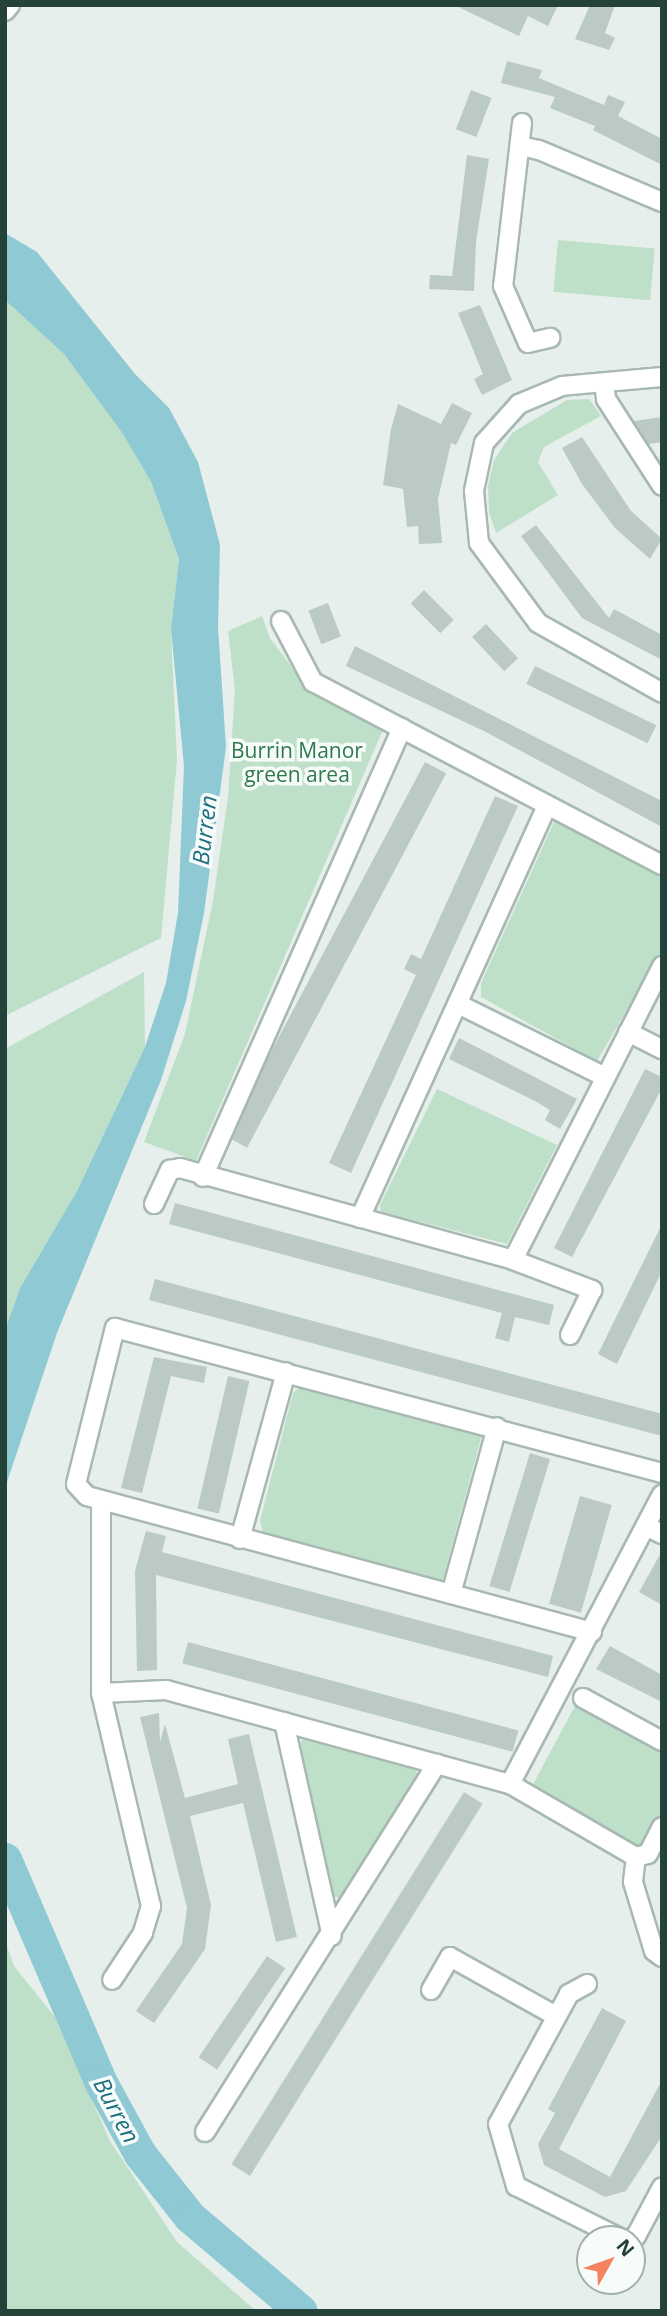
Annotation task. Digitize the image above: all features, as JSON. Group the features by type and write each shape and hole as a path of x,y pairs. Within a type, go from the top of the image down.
{"street":[{"path":"5,11 10,5"},
{"path":"522,123 503,286 528,344 550,338"},
{"path":"520,146 539,150 662,202"},
{"path":"662,377 562,386 519,404 500,422 484,443 474,491 479,543 538,623 662,693"},
{"path":"604,384 606,400 662,486"},
{"path":"281,621 313,682 662,864"},
{"path":"204,1177 402,728"},
{"path":"360,1218 547,804"},
{"path":"513,1260 662,966"},
{"path":"458,1004 606,1077"},
{"path":"628,1032 662,1049"},
{"path":"154,1204 170,1170 180,1168 204,1177 513,1260 592,1290 570,1335"},
{"path":"592,1632 87,1496 76,1484 115,1328 497,1427 662,1473"},
{"path":"240,1539 286,1372"},
{"path":"451,1594 497,1427"},
{"path":"510,1784 592,1632 654,1530 662,1495"},
{"path":"101,1500 101,1693 151,1906 144,1933 112,1980"},
{"path":"101,1693 166,1690 510,1784 636,1857 648,1854 662,1827"},
{"path":"583,1698 662,1741"},
{"path":"284,1722 332,1936"},
{"path":"205,2132 332,1936 437,1764"},
{"path":"636,1857 633,1882 654,1951 662,1957"},
{"path":"431,1990 450,1957 556,2015"},
{"path":"587,1984 572,1990 556,2015 498,2124 516,2186 594,2225"},
{"path":"642,2225 662,2187"}],"green space":[{"path":"558,240 655,248 650,300 553,292"},
{"path":"5,300 64,354 123,434 151,482 179,559 171,629 177,760 161,938 5,1016"},
{"path":"589,399 601,416 544,447 538,462 558,495 496,533 489,512 488,486 494,460 512,433 567,400"},
{"name":"Burrin Manor green area","path":"262,616 270,638 312,694 383,730 196,1161 144,1142 185,1034 213,901 228,797 235,690 228,631"},
{"path":"562,818 662,872 662,950 597,1061 481,997 481,983 554,822"},
{"path":"144,972 145,1047 77,1191 20,1288 5,1330 5,1049"},
{"path":"437,1089 557,1145 507,1244 381,1212 380,1205"},
{"path":"300,1387 482,1434 443,1579 437,1581 263,1532 260,1521 293,1393"},
{"path":"576,1704 662,1752 662,1809 657,1827 642,1846 635,1846 530,1790"},
{"path":"304,1739 414,1769 419,1775 343,1900 334,1896 296,1746"},
{"path":"5,1941 14,1966 55,2017 110,2141 177,2242 256,2311 5,2311"}],"water":[{"path":"5,233 37,252 135,374 169,408 198,462 220,545 218,627 226,747 204,913 186,1001 161,1080 57,1333 5,1488 5,1330 20,1288 77,1191 145,1047 166,983 178,913 184,766 171,629 179,559 151,482 123,434 64,354 5,300"}],"building":[{"path":"454,5 558,5 548,26 528,16 519,36"},
{"path":"590,5 615,5 605,33 615,38 609,50 575,39"},
{"path":"507,61 542,70 539,78 604,105 608,95 625,102 618,116 662,139 662,165 593,130 595,126 550,108 555,97 501,83"},
{"path":"471,90 492,98 476,137 456,129"},
{"path":"467,155 489,159 476,242 474,291 429,289 430,275 452,276"},
{"path":"480,305 512,380 482,395 474,379 483,374 458,313"},
{"path":"452,403 472,413 456,445 451,443 438,499 442,543 419,544 418,526 407,527 403,489 383,485 391,429 398,404 441,424"},
{"path":"662,417 662,442 648,444 634,421"},
{"path":"582,437 631,511 662,539 650,559 615,528 582,484 562,448"},
{"path":"536,525 609,618 614,609 662,635 662,660 582,618 521,536"},
{"path":"424,590 454,620 440,633 411,603"},
{"path":"328,603 341,637 321,644 308,611"},
{"path":"486,624 518,658 504,671 472,637"},
{"path":"355,646 662,801 662,827 486,732 346,666"},
{"path":"535,666 656,725 648,743 526,684"},
{"path":"425,762 446,773 247,1148 226,1136"},
{"path":"495,796 518,806 351,1173 329,1163 416,975 404,969 411,954 421,959"},
{"path":"459,1038 577,1099 560,1129 545,1120 550,1110 449,1059"},
{"path":"645,1069 662,1077 662,1088 572,1257 554,1248"},
{"path":"175,1203 554,1305 549,1325 515,1317 509,1342 495,1338 502,1313 169,1224"},
{"path":"662,1224 662,1271 617,1364 598,1354"},
{"path":"155,1279 662,1414 662,1436 149,1300"},
{"path":"154,1357 207,1367 204,1383 171,1376 142,1493 121,1488"},
{"path":"228,1376 249,1381 219,1513 197,1509"},
{"path":"530,1453 550,1459 509,1592 489,1586"},
{"path":"580,1496 612,1505 581,1613 549,1604"},
{"path":"146,1531 166,1536 162,1552 553,1656 548,1677 156,1575 157,1670 137,1671 135,1571"},
{"path":"662,1551 662,1605 639,1592"},
{"path":"188,1642 518,1731 513,1752 182,1663"},
{"path":"610,1646 662,1675 662,1702 596,1669"},
{"path":"159,1713 160,1742 165,1724 185,1798 238,1784 228,1739 249,1734 297,1937 276,1942 243,1803 190,1816 211,1905 205,1949 154,2023 136,2011 182,1944 187,1908 140,1717"},
{"path":"464,1792 483,1804 250,2176 231,2164"},
{"path":"267,1956 285,1968 217,2069 199,2057"},
{"path":"602,2008 626,2021 559,2149 610,2177 662,2080 662,2136 626,2191 605,2197 544,2165 538,2144 555,2113 548,2109"}],"waterway":[{"name":"Burren","path":"5,1859 100,2081 140,2154 190,2217 301,2311"}]}
